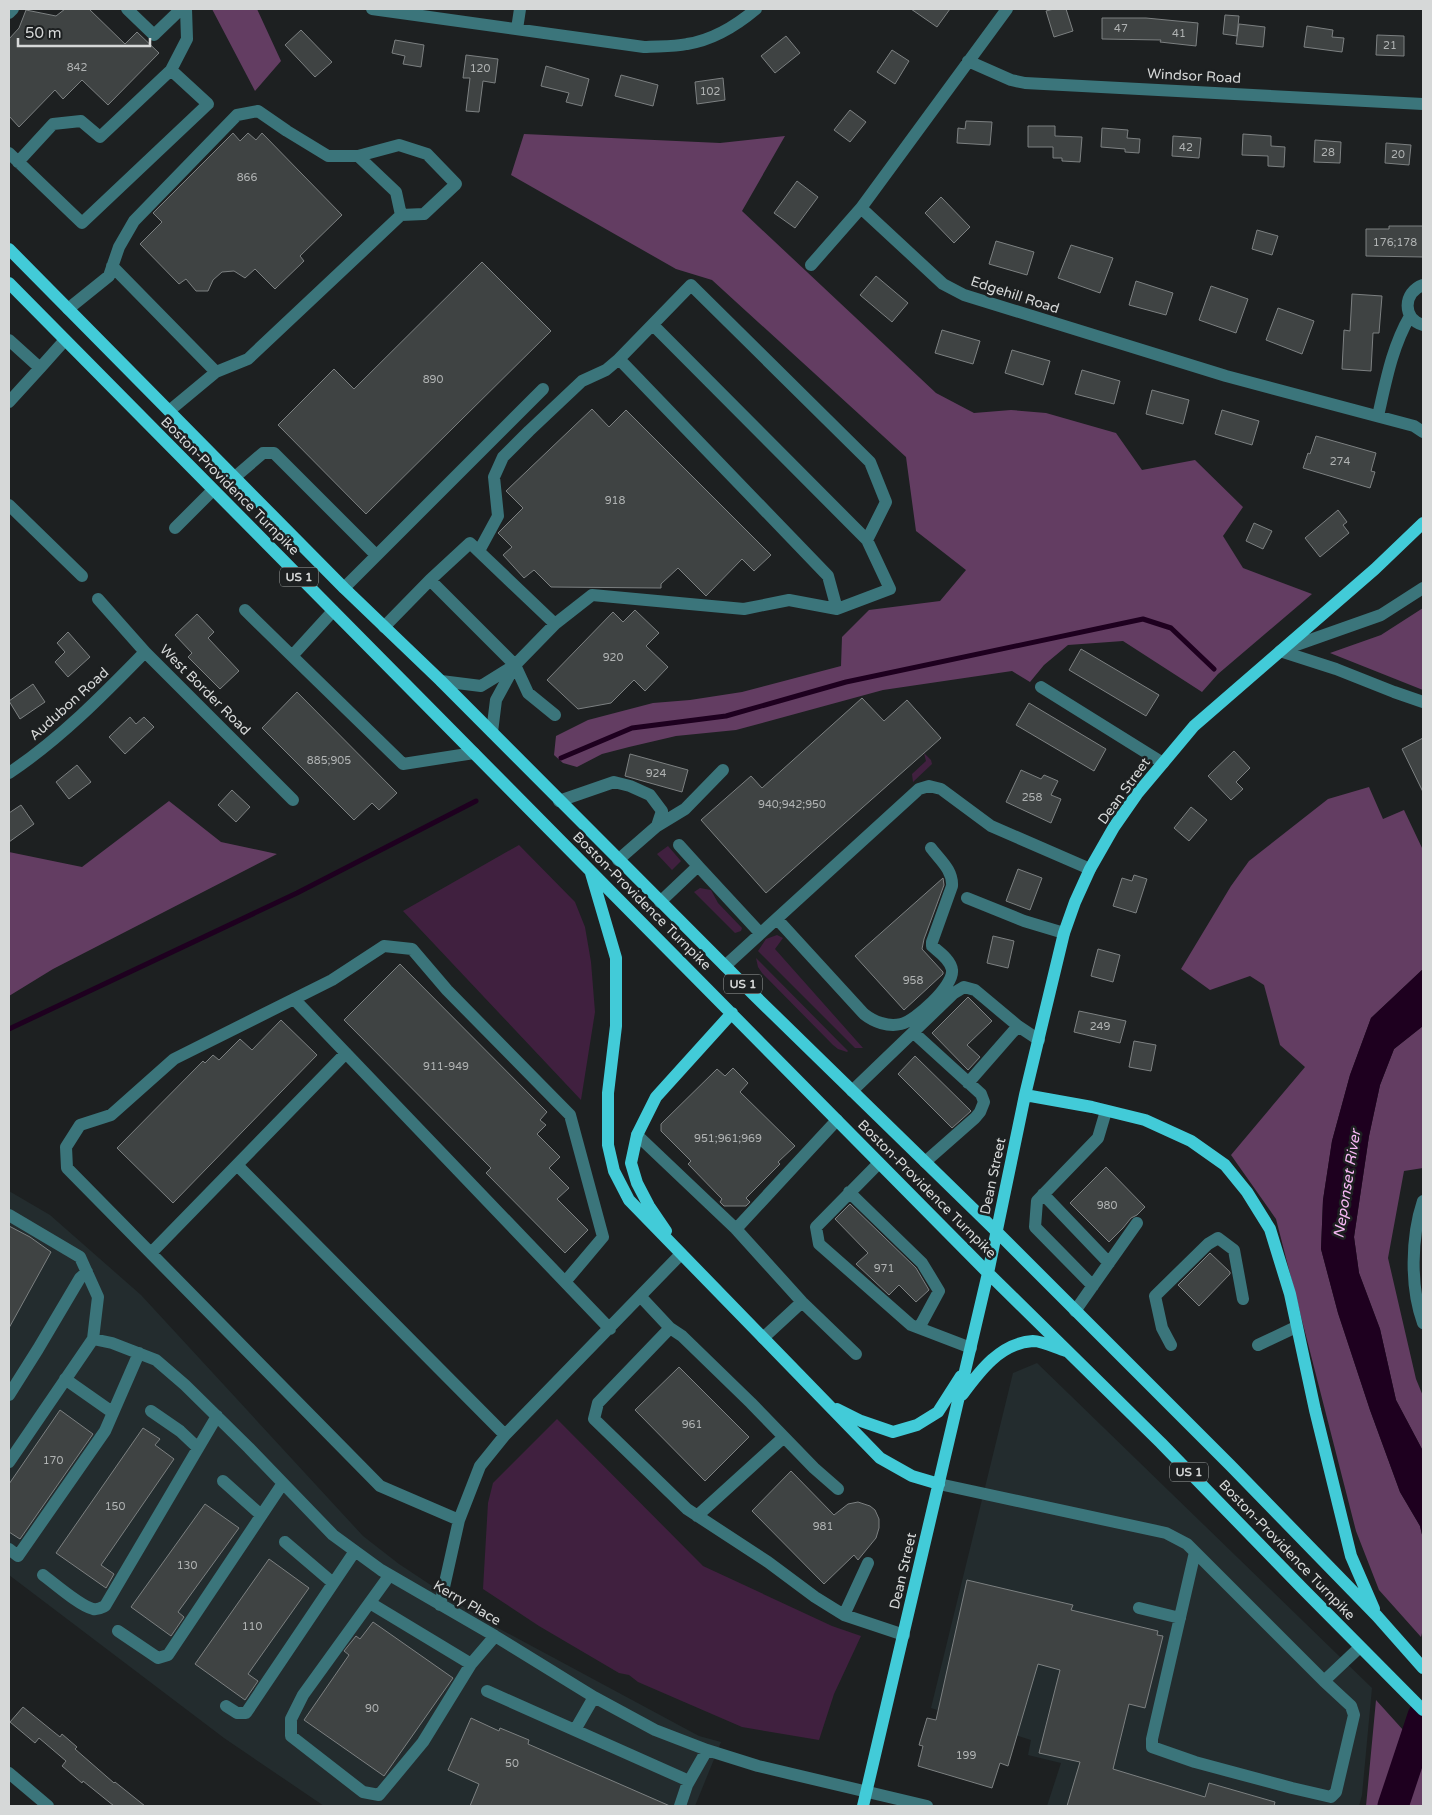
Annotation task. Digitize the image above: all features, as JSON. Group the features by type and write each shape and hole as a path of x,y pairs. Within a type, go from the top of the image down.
{"main road":[{"name":"Boston-Providence Turnpike","path":"9,249 344,588 441,681 660,902 997,1232 1230,1465 1377,1616 1420,1665"},
{"name":"Boston-Providence Turnpike","path":"9,283 988,1273 1161,1443 1423,1710"},
{"name":"Dean Street","path":"863,1806 971,1348 1025,1095 1064,933 1075,902 1090,869 1114,827 1137,794 1194,726 1375,569 1423,523"},
{"path":"590,870 616,958 616,1026 608,1093 608,1145 614,1171 629,1200 880,1458 912,1476 939,1484"},
{"path":"681,1254 649,1206 637,1183 631,1163 637,1135 656,1097 732,1013"},
{"path":"1025,1095 1145,1120 1191,1141 1225,1165 1247,1192 1270,1229 1290,1294 1296,1327 1351,1556 1377,1616"},
{"path":"959,1400 981,1369 1002,1352 1013,1346 1034,1341 1068,1352"},
{"path":"828,1405 861,1421 893,1432 917,1425 938,1412 965,1370"}],"street":[{"path":"9,13 13,9"},
{"path":"127,9 154,35 182,9"},
{"path":"171,70 208,104 82,223 13,157 53,124 81,121 100,137 171,70 186,39 186,9"},
{"path":"372,9 644,47 688,44 722,32 741,22 756,9"},
{"path":"517,29 520,9"},
{"path":"811,265 861,208 1007,9"},
{"name":"Windsor Road","path":"968,61 1011,80 1025,83 1423,104"},
{"path":"68,309 109,276 119,247 134,221 237,115 258,111 328,156 358,156 399,145 427,154 456,184 424,214 401,215 248,359 216,372 169,411"},
{"path":"358,156 396,192 401,215"},
{"name":"Edgehill Road","path":"861,208 943,284 964,296 1226,376 1414,426 1423,432"},
{"path":"112,266 216,372"},
{"path":"1423,285 1413,290 1407,302 1410,316 1414,321 1423,325"},
{"path":"479,552 498,516 494,477 504,457 582,381 606,370 619,359 691,286 870,462 886,502 867,540"},
{"path":"1378,416 1392,355 1399,335 1410,316"},
{"path":"441,681 481,686 515,665 555,624 592,595 744,609 789,600 837,609 890,589 867,540 653,325"},
{"path":"9,340 40,368"},
{"path":"9,402 64,340"},
{"path":"619,359 828,576 837,609"},
{"path":"344,588 544,389"},
{"path":"235,477 263,453 274,453 376,555"},
{"path":"174,528 213,490"},
{"path":"9,506 82,576"},
{"path":"384,627 470,543 555,624"},
{"path":"430,580 515,665 528,692 555,715"},
{"name":"Dean Street","path":"1280,651 1380,615 1423,588"},
{"name":"West Border Road","path":"98,599 145,652 293,800"},
{"path":"245,610 403,764 474,753"},
{"path":"292,656 333,611"},
{"path":"1280,651 1336,669 1423,702"},
{"name":"Audubon Road","path":"9,773 33,757 96,703 145,652"},
{"path":"492,732 496,700 515,665"},
{"path":"1041,687 1163,763"},
{"path":"618,860 657,826 686,809 724,770"},
{"path":"559,801 614,782 630,786 650,795 662,811 657,826"},
{"path":"725,966 924,786 946,792 999,830 1090,869"},
{"path":"679,845 760,933"},
{"path":"777,919 864,1014 873,1020 893,1025 904,1023 927,1006 947,987 952,974 950,964 932,946 932,942 952,886 953,878 930,848"},
{"path":"660,902 698,866"},
{"path":"967,898 1024,921 1064,933"},
{"path":"458,1520 380,1486 67,1168 66,1147 80,1125 111,1115 174,1059 332,980 384,946 412,949 447,990 570,1115 603,1237 565,1282"},
{"path":"852,1091 954,993 964,987 975,990 1018,1026 1039,1040"},
{"path":"294,999 610,1329"},
{"path":"968,1084 1018,1026"},
{"path":"914,1033 981,1094 984,1102 980,1112 925,1162"},
{"path":"151,1254 346,1053"},
{"path":"1093,1286 1035,1227 1036,1201 1098,1138 1106,1111"},
{"path":"736,1229 837,1120"},
{"path":"637,1135 736,1229 802,1302 856,1354"},
{"path":"879,1162 816,1226 819,1244 911,1325 971,1348"},
{"path":"237,1165 505,1435"},
{"path":"850,1192 922,1263 932,1276 939,1291 919,1328"},
{"path":"1043,1194 1109,1263"},
{"path":"1423,1201 1413,1246 1416,1287 1423,1323"},
{"path":"9,1215 80,1257 98,1297 93,1339 9,1462"},
{"path":"1075,1311 1137,1223"},
{"path":"1171,1345 1162,1328 1155,1296 1208,1244 1218,1238 1234,1250 1244,1299"},
{"path":"440,1605 458,1520 480,1466 505,1435 681,1254"},
{"path":"9,1396 80,1278 87,1272"},
{"path":"641,1297 670,1328 682,1336 814,1468 838,1489"},
{"path":"764,1338 802,1302"},
{"path":"1258,1345 1296,1327"},
{"path":"670,1328 598,1403 594,1419 688,1510 768,1562 815,1597 844,1615 904,1635"},
{"name":"Kerry Place","path":"93,1339 112,1343 156,1360 217,1416 333,1535 389,1576 495,1636 594,1697 655,1730 707,1750 758,1766 928,1806"},
{"path":"9,1549 18,1556 105,1432 139,1353"},
{"path":"65,1379 112,1412"},
{"path":"150,1411 180,1431 198,1448"},
{"path":"43,1575 84,1606 100,1609 105,1606 217,1416"},
{"path":"698,1516 784,1437"},
{"path":"223,1481 261,1516"},
{"path":"118,1631 158,1658 168,1655 283,1483"},
{"path":"939,1484 1166,1533 1187,1544 1351,1706 1354,1715 1336,1792 1331,1797 1155,1750 1151,1744 1195,1552"},
{"path":"285,1542 333,1584"},
{"path":"226,1706 237,1713 246,1713 355,1551"},
{"path":"844,1615 868,1563"},
{"path":"389,1576 303,1695 291,1719 291,1736 363,1792 380,1795 423,1742 471,1664 495,1636"},
{"path":"370,1603 471,1664"},
{"path":"1139,1608 1180,1618"},
{"path":"1324,1681 1360,1647"},
{"path":"487,1692 689,1781"},
{"path":"575,1730 594,1697"},
{"path":"680,1806 689,1781 707,1750"},
{"path":"9,1773 48,1806"}],"shaded area":[{"path":"212,9 257,9 281,61 255,91"},
{"path":"524,134 720,143 785,136 742,211 936,393 974,413 1011,410 1046,413 1116,433 1142,470 1195,460 1243,507 1223,536 1243,568 1312,594 1218,674 1202,692 1123,641 1068,645 1044,665 1030,682 1012,671 883,690 736,730 676,736 629,747 602,754 577,767 563,763 554,755 556,736 588,720 653,703 690,700 742,692 841,666 842,637 869,610 940,601 966,570 916,531 906,457 712,280 676,269 511,175"},
{"path":"1423,608 1423,690 1330,653 1381,635"},
{"path":"924,753 931,760 932,764 913,782 912,774 926,761"},
{"path":"1369,787 1383,819 1404,810 1423,850 1423,969 1371,1018 1350,1075 1332,1141 1323,1200 1321,1249 1338,1313 1370,1410 1400,1492 1420,1526 1423,1539 1423,1629 1421,1637 1379,1590 1356,1531 1276,1219 1231,1155 1305,1067 1280,1045 1264,985 1250,976 1210,990 1181,969 1231,886 1249,861 1328,799"},
{"path":"169,801 221,842 277,854 53,969 9,996 9,852 82,867"},
{"path":"519,845 575,902 585,927 591,962 595,1012 581,1100 403,911"},
{"path":"668,846 681,861 672,870 657,854"},
{"path":"700,888 711,890 718,903 742,928 741,931 735,933 694,892"},
{"path":"777,935 783,938 775,949 863,1048 855,1048 758,951 766,939"},
{"path":"756,958 847,1052 833,1045 762,973"},
{"path":"1423,1026 1423,1168 1404,1171 1388,1258 1416,1379 1423,1396 1423,1451 1396,1400 1380,1329 1359,1273 1354,1237 1369,1136 1380,1085 1394,1049"},
{"path":"9,1191 50,1215 141,1295 363,1536 399,1564 485,1621 699,1736 721,1742 695,1806 324,1806 224,1738 9,1575"},
{"path":"1037,1363 1372,1688 1362,1795 1359,1806 1047,1806 1061,1763 1028,1755 1031,1740 931,1708 1013,1373"},
{"path":"557,1419 703,1566 832,1626 861,1636 834,1694 819,1740 742,1727 638,1682 629,1675 619,1673 539,1626 483,1589 488,1503 493,1483"},
{"path":"1376,1700 1423,1752 1423,1806 1366,1806"}],"water":[{"path":"1423,969 1423,1026 1394,1049 1380,1085 1369,1136 1354,1237 1359,1273 1380,1329 1396,1400 1423,1451 1423,1539 1420,1526 1400,1492 1370,1410 1338,1313 1321,1249 1323,1200 1332,1141 1350,1075 1371,1018"}],"building":[{"path":"65,9 89,9 125,44 137,32 159,53 108,105 82,80 63,99 55,90 19,127 9,116 9,39 19,28 26,10 56,16"},
{"path":"911,9 950,9 937,27"},
{"path":"1066,9 1073,31 1054,37 1046,11"},
{"path":"1225,15 1239,16 1237,36 1223,34"},
{"path":"1102,18 1146,18 1198,23 1196,46 1160,42 1161,40 1102,39"},
{"path":"1239,24 1265,27 1263,47 1236,44"},
{"path":"1307,26 1333,30 1332,37 1344,38 1342,52 1304,47"},
{"path":"301,30 332,62 315,77 285,45"},
{"path":"1377,35 1404,36 1404,56 1376,55"},
{"path":"786,36 800,53 775,73 761,56"},
{"path":"395,40 424,45 421,67 403,64 405,56 392,53"},
{"path":"892,50 909,61 895,84 877,72"},
{"path":"466,55 498,59 495,83 483,81 479,112 466,111 470,78 463,78"},
{"path":"546,66 589,79 582,106 566,102 569,93 541,86"},
{"path":"621,75 658,85 653,106 615,96"},
{"path":"723,78 725,100 697,104 695,82"},
{"path":"850,110 866,122 850,142 834,130"},
{"path":"966,121 992,122 990,145 957,143 958,128 965,129"},
{"path":"1028,126 1055,126 1055,136 1082,137 1080,162 1062,161 1062,158 1053,158 1053,147 1028,147"},
{"path":"1102,128 1128,130 1127,138 1140,139 1139,153 1125,152 1125,149 1101,147"},
{"path":"233,133 240,141 248,133 256,140 262,133 342,215 300,256 304,261 275,289 255,269 245,278 234,271 222,272 213,280 208,291 196,291 186,279 179,284 140,244 162,222 153,213"},
{"path":"1243,134 1271,136 1271,146 1285,147 1284,167 1268,166 1268,156 1242,155"},
{"path":"1173,136 1201,138 1199,158 1172,156"},
{"path":"1315,140 1341,142 1340,163 1314,162"},
{"path":"1386,143 1411,145 1409,165 1385,163"},
{"path":"797,181 818,197 795,228 774,213"},
{"path":"941,197 970,227 954,243 925,213"},
{"path":"1389,226 1423,226 1423,257 1366,256 1366,229 1389,229"},
{"path":"1257,230 1278,236 1272,255 1252,249"},
{"path":"996,241 1034,252 1027,275 989,264"},
{"path":"1071,245 1113,258 1100,293 1058,278"},
{"path":"482,262 551,331 366,514 278,425 334,369 354,389"},
{"path":"876,276 908,303 892,322 860,295"},
{"path":"1136,281 1173,293 1166,315 1129,305"},
{"path":"1211,286 1248,299 1236,333 1199,320"},
{"path":"1352,294 1382,296 1379,333 1373,333 1371,371 1342,369 1344,330 1350,331"},
{"path":"1278,308 1314,321 1302,354 1266,340"},
{"path":"942,330 980,341 973,364 935,353"},
{"path":"1012,350 1050,361 1043,385 1005,373"},
{"path":"1082,370 1120,381 1114,404 1075,394"},
{"path":"1152,390 1189,400 1183,424 1146,414"},
{"path":"592,409 609,427 626,410 771,555 754,571 742,559 706,596 678,568 661,584 661,588 551,587 534,570 524,578 503,555 512,547 498,533 523,508 506,491"},
{"path":"1222,410 1259,421 1252,445 1215,434"},
{"path":"1316,436 1376,453 1371,471 1375,472 1370,488 1303,468"},
{"path":"1338,510 1347,522 1343,525 1349,533 1320,557 1305,538"},
{"path":"1254,523 1272,531 1263,549 1246,541"},
{"path":"635,610 659,633 646,646 668,667 645,691 634,680 611,703 578,709 547,680 613,612 623,622"},
{"path":"197,614 214,632 208,638 239,671 220,689 188,657 192,653 175,635"},
{"path":"68,632 90,657 68,677 55,662 65,652 57,643"},
{"path":"1081,649 1159,695 1146,716 1069,670"},
{"path":"33,684 45,702 20,719 9,701"},
{"path":"297,692 397,793 379,810 372,803 354,820 262,728"},
{"path":"862,698 884,721 907,700 941,738 766,893 701,820 751,776 762,788"},
{"path":"1029,703 1106,749 1094,771 1016,725"},
{"path":"130,717 136,724 144,717 154,727 125,754 109,737"},
{"path":"1423,738 1423,792 1402,749"},
{"path":"1234,751 1250,768 1236,782 1243,789 1231,800 1208,776"},
{"path":"630,754 688,770 682,792 625,776"},
{"path":"77,765 91,782 69,799 56,782"},
{"path":"1021,770 1041,779 1044,775 1058,781 1051,795 1061,799 1051,823 1006,802"},
{"path":"232,790 250,807 236,822 218,805"},
{"path":"21,805 34,824 9,842 9,813"},
{"path":"1191,807 1207,820 1189,841 1174,828"},
{"path":"1018,869 1042,878 1030,910 1006,901"},
{"path":"1134,875 1147,879 1136,913 1113,906 1122,878 1132,881"},
{"path":"943,878 944,885 922,949 943,974 904,1010 855,956"},
{"path":"993,936 1014,941 1008,968 987,963"},
{"path":"1098,949 1120,955 1113,982 1091,976"},
{"path":"400,964 547,1112 540,1120 546,1125 537,1134 560,1157 549,1168 569,1188 557,1199 588,1230 565,1253 486,1173 491,1168 344,1020"},
{"path":"968,997 992,1021 967,1045 980,1057 968,1070 932,1033"},
{"path":"1079,1011 1126,1021 1120,1043 1074,1032"},
{"path":"281,1020 317,1055 173,1203 117,1148 203,1061 205,1063 213,1055 219,1060 240,1039 252,1050"},
{"path":"1134,1041 1156,1045 1151,1071 1129,1067"},
{"path":"915,1056 971,1111 952,1128 898,1074"},
{"path":"733,1068 748,1083 740,1092 795,1146 746,1198 750,1202 746,1206 724,1206 720,1202 722,1199 688,1164 691,1161 661,1131 661,1124 717,1069 725,1076"},
{"path":"1106,1167 1145,1207 1131,1218 1109,1242 1070,1203"},
{"path":"850,1204 916,1268 929,1290 916,1302 899,1285 889,1295 856,1264 868,1253 835,1219"},
{"path":"9,1226 30,1237 51,1252 9,1328"},
{"path":"1210,1253 1230,1274 1199,1306 1178,1285"},
{"path":"679,1367 749,1437 705,1481 635,1410"},
{"path":"60,1410 93,1434 20,1539 9,1532 9,1484"},
{"path":"143,1428 160,1439 155,1445 174,1459 101,1565 114,1574 106,1588 56,1553"},
{"path":"791,1471 834,1515 848,1504 858,1502 875,1510 879,1519 876,1538 858,1560 854,1555 824,1584 752,1511"},
{"path":"205,1504 239,1528 178,1612 184,1617 171,1636 131,1607"},
{"path":"269,1559 309,1588 248,1674 258,1681 245,1700 195,1664"},
{"path":"967,1580 1073,1605 1071,1610 1158,1631 1157,1635 1163,1636 1145,1708 1129,1704 1113,1769 1205,1797 1209,1783 1275,1802 1274,1806 1067,1806 1080,1762 1039,1753 1060,1670 1038,1664 1008,1766 1000,1763 992,1788 918,1766 923,1746 919,1745 927,1718 936,1720"},
{"path":"373,1622 453,1678 384,1776 304,1720 349,1655 344,1651 356,1636 360,1639"},
{"path":"23,1707 60,1737 62,1734 77,1747 75,1749 114,1783 145,1806 114,1806 83,1781 82,1783 62,1766 66,1761 39,1738 35,1743 10,1722"},
{"path":"471,1718 499,1731 500,1728 529,1740 528,1744 670,1806 470,1806 479,1784 448,1770"}],"waterway":[{"path":"561,758 632,728 726,716 846,682 1143,619 1171,628 1214,669"},
{"path":"9,1029 297,893 476,801"},
{"name":"Neponset River","path":"1393,1806 1423,1716"}]}
